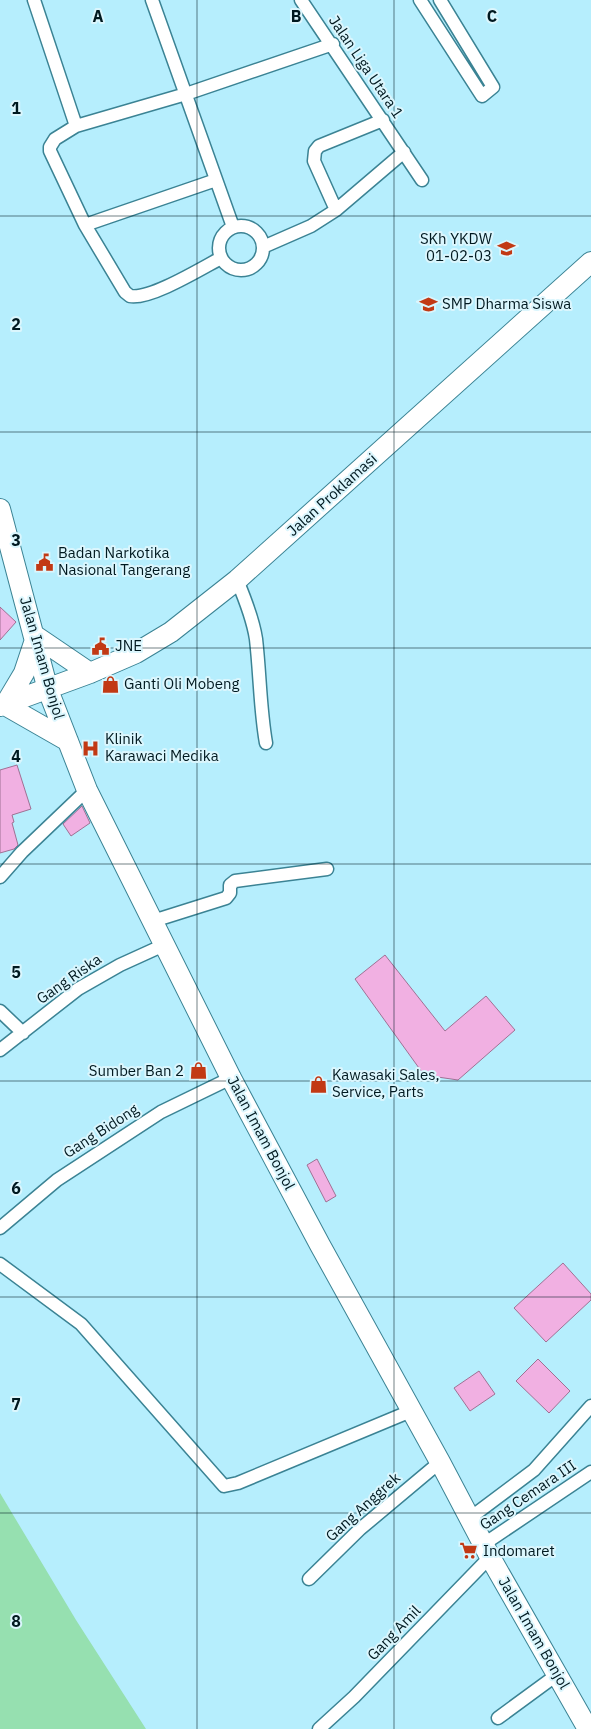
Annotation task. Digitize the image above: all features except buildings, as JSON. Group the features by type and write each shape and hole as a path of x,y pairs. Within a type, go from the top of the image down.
{"main road":[{"name":"Jalan Proklamasi","path":"2,706 48,690 136,653 171,632 237,580 591,262"},
{"name":"Jalan Imam Bonjol","path":"1,520 48,690 87,790 231,1078 320,1246 588,1729"},
{"path":"68,741 2,706 24,673 35,638 90,673"}],"street":[{"path":"34,0 76,126"},
{"path":"152,0 233,227"},
{"name":"Jalan Liga Utara 1","path":"301,0 422,180"},
{"path":"420,0 482,96 493,87 440,0"},
{"path":"221,258 141,297 130,296 125,292 85,224 50,151 50,147 55,139 76,126 186,94 332,44"},
{"path":"336,210 314,161 315,151 319,146 383,120"},
{"path":"263,247 311,226 336,210 404,152"},
{"path":"85,224 216,180"},
{"path":"240,226 254,229 259,234 263,247 259,261 246,269 232,268 221,258 219,244 226,231 233,227 240,226"},
{"path":"237,580 247,605 256,638 266,744"},
{"path":"0,877 22,852 87,790"},
{"path":"153,922 226,898 230,893 230,885 235,881 327,869"},
{"name":"Gang Riska","path":"0,1050 78,989 120,964 164,945"},
{"path":"0,1011 23,1033"},
{"name":"Gang Bidong","path":"0,1228 57,1180 153,1117 231,1078"},
{"path":"0,1264 81,1324 224,1486 238,1483 411,1411"},
{"path":"470,1518 534,1470 591,1406"},
{"name":"Gang Anggrek","path":"309,1579 360,1529 440,1462"},
{"name":"Gang Cemara III","path":"487,1550 591,1472"},
{"name":"Gang Amil","path":"319,1729 354,1697 487,1550"},
{"path":"498,1718 558,1674"}],"shaded area":[{"path":"0,1493 76,1620 146,1729 0,1729"}],"place":[{"name":"SKh YKDW 01-02-03","path":"506,248"},
{"name":"SMP Dharma Siswa","path":"428,304"},
{"name":"Badan Narkotika Nasional Tangerang","path":"44,562"},
{"name":"JNE","path":"101,646"},
{"name":"Ganti Oli Mobeng","path":"110,684"},
{"name":"Klinik Karawaci Medika","path":"91,748"},
{"name":"Sumber Ban 2","path":"198,1071"},
{"name":"Kawasaki Sales, Service, Parts","path":"318,1084"},
{"name":"Indomaret","path":"469,1551"}]}
